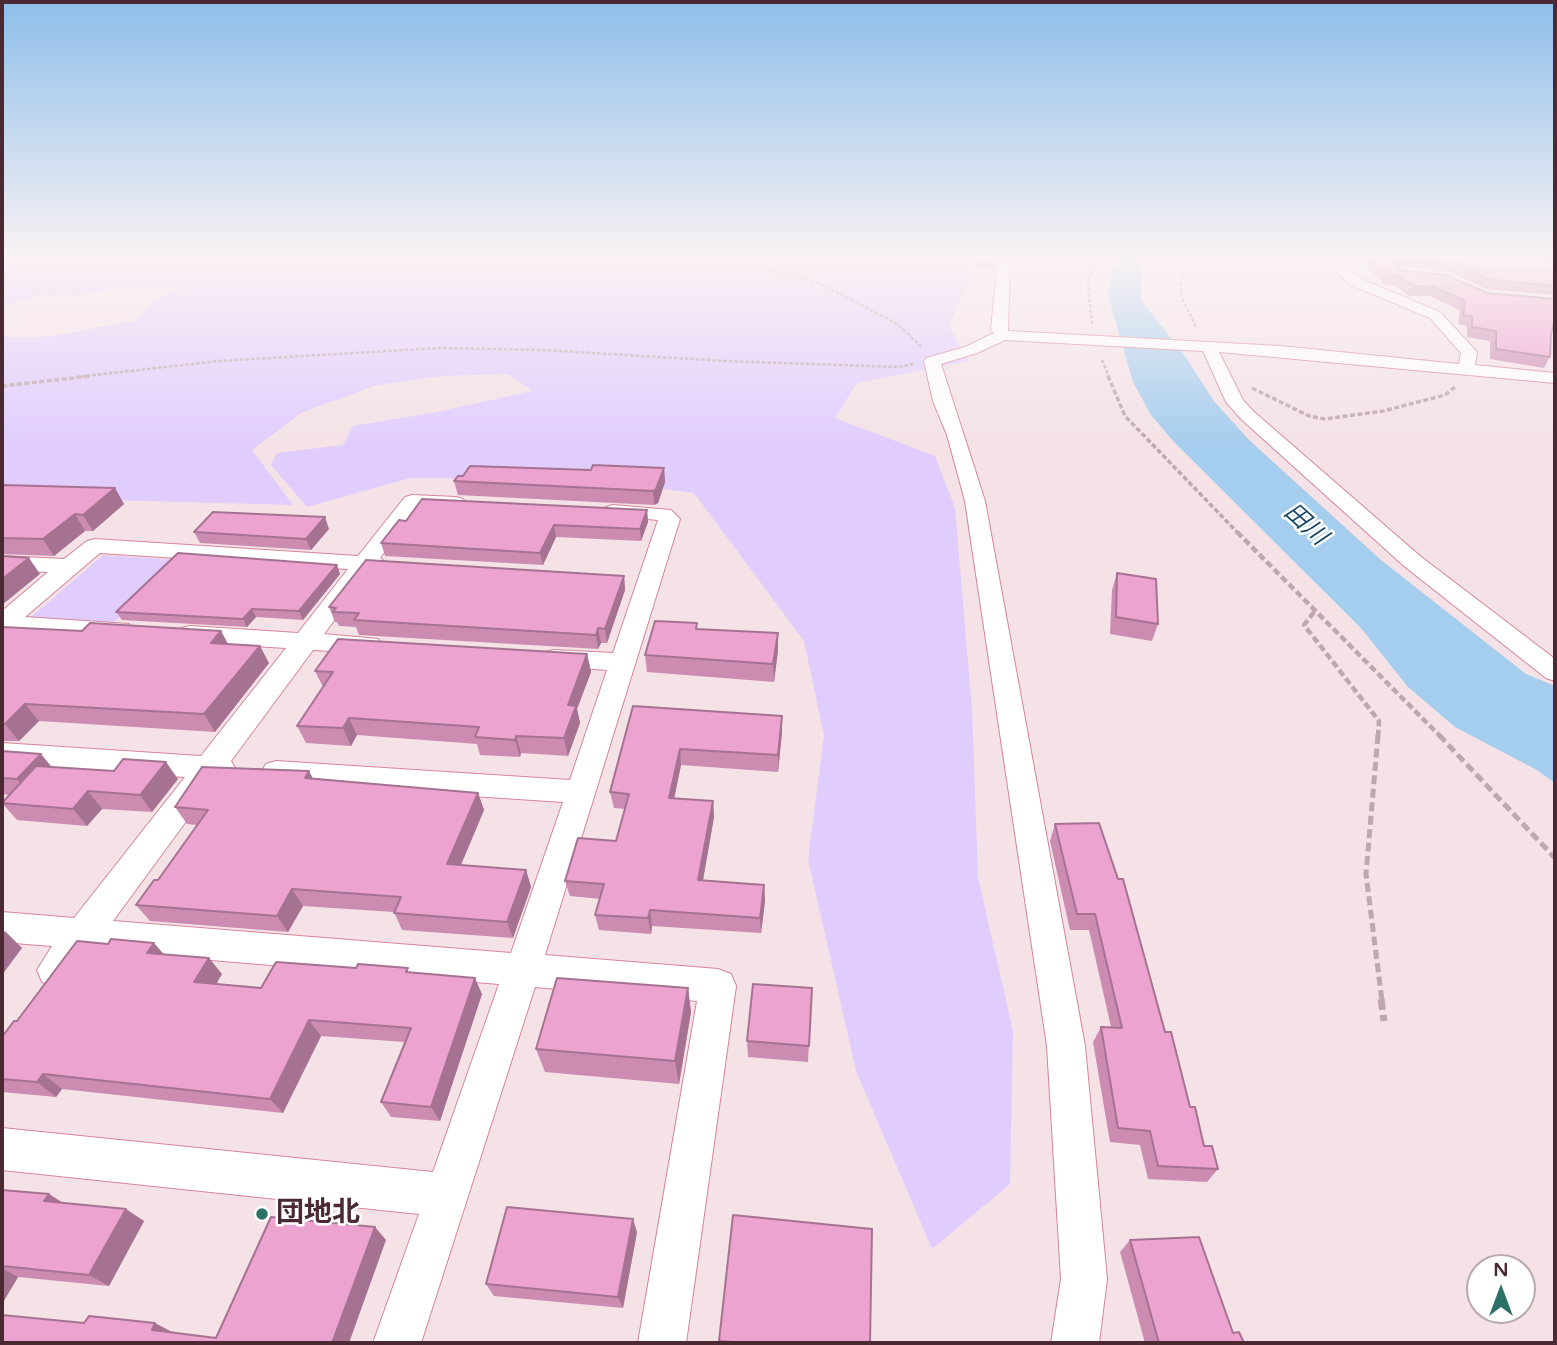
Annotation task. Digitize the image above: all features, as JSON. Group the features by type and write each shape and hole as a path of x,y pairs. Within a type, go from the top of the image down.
{"street":[{"path":"1000,320 999,330 1003,335"},
{"path":"1439,320 1469,352 1466,369"},
{"path":"1075,1343 1084,1279 1066,1046 975,501 956,435 942,401 932,361 971,350 1003,335 1375,359 1555,378"},
{"path":"1206,347 1235,402 1257,424 1412,561 1555,672"},
{"path":"41,989 207,767 412,501 478,505"},
{"path":"397,1343 523,969 622,662 635,581 669,519 664,513 584,510"},
{"path":"2,623 95,546 405,566"},
{"path":"2,563 69,566"},
{"path":"2,623 139,631"},
{"path":"167,633 387,646"},
{"path":"525,656 622,662"},
{"path":"2,754 581,792"},
{"path":"2,928 718,986 662,1343"},
{"path":"2,1149 447,1195"}],"path":[{"path":"2,386 219,360 439,348 543,350 725,361 898,367 932,361 929,353 890,320"},
{"path":"1092,320 1094,341 1125,416 1314,612 1416,709 1555,858"},
{"path":"1190,320 1206,347"},
{"path":"1220,371 1309,416 1325,419 1383,411 1446,395 1464,380 1466,369"},
{"path":"1314,612 1304,625 1379,721 1366,874 1384,1021"}],"shaded area":[{"path":"138,320 952,320 949,326 969,361 857,383 835,418 935,456 955,508 972,709 978,877 1013,1031 1010,1184 932,1249 856,1071 808,859 824,736 804,641 694,493 588,479 410,478 307,507 271,465 277,453 343,445 353,426 437,412 533,391 508,374 441,376 377,385 301,413 252,450 293,505 2,497 2,337 47,337"},
{"path":"103,555 178,560 113,623 31,617"}],"water":[{"name":"田川","path":"1115,320 1157,320 1185,356 1214,401 1248,439 1381,560 1526,674 1555,686 1555,783 1537,770 1455,727 1408,687 1361,628 1174,442 1151,415 1133,382"}],"building":[{"path":"1472,320 1555,320 1550,357 1496,349 1496,331 1472,327"},
{"path":"593,465 664,468 653,491 454,481 458,476 463,476 470,466 591,470"},
{"path":"2,485 115,488 83,515 75,514 43,539 2,538"},
{"path":"422,499 647,510 640,529 554,525 540,553 381,543 399,520 406,521"},
{"path":"213,512 325,517 306,539 194,532"},
{"path":"178,553 337,565 299,611 252,609 243,619 116,612"},
{"path":"2,556 29,558 2,579"},
{"path":"366,560 624,576 605,629 598,628 596,635 354,620 359,613 333,612 336,608 329,607"},
{"path":"1117,573 1156,579 1158,624 1116,617"},
{"path":"655,621 697,623 696,629 778,633 773,664 645,655"},
{"path":"90,623 221,631 211,643 260,646 204,714 25,704 2,724 2,627 82,631"},
{"path":"338,639 587,654 568,705 576,706 564,738 516,736 515,740 475,737 479,727 349,718 343,728 297,726 333,672 315,671"},
{"path":"633,706 782,716 778,755 680,749 669,798 713,801 698,880 764,885 760,918 650,910 648,918 595,915 604,884 565,881 578,838 616,841 629,794 610,792"},
{"path":"2,751 41,754 17,779 2,778"},
{"path":"123,759 166,762 140,795 88,791 73,809 2,803 36,766 114,771"},
{"path":"202,767 309,771 305,778 478,793 447,864 526,870 507,922 394,913 401,897 292,889 277,916 136,905 154,880 158,880 208,810 175,807"},
{"path":"1099,823 1118,879 1123,879 1165,1032 1171,1032 1190,1107 1195,1107 1204,1146 1212,1146 1218,1169 1158,1166 1150,1131 1118,1128 1101,1027 1122,1028 1095,914 1077,914 1055,824"},
{"path":"111,939 154,943 147,953 209,958 194,982 261,988 276,962 356,968 358,964 408,968 406,972 475,978 431,1107 381,1102 411,1028 309,1020 270,1099 43,1074 37,1082 2,1079 2,1037 14,1021 17,1021 77,941 108,944"},
{"path":"557,978 688,988 675,1061 536,1049"},
{"path":"753,984 812,988 809,1046 747,1041"},
{"path":"2,1190 49,1194 44,1201 126,1209 89,1275 2,1266"},
{"path":"507,1207 633,1219 618,1297 486,1284"},
{"path":"733,1215 872,1229 870,1343 719,1341"},
{"path":"271,1217 375,1227 332,1343 2,1343 2,1315 84,1323 89,1316 155,1323 152,1330 216,1338"},
{"path":"1199,1237 1233,1333 1239,1332 1244,1343 1159,1343 1130,1240"}],"place":[{"name":"団地北","path":"262,1214"}]}
